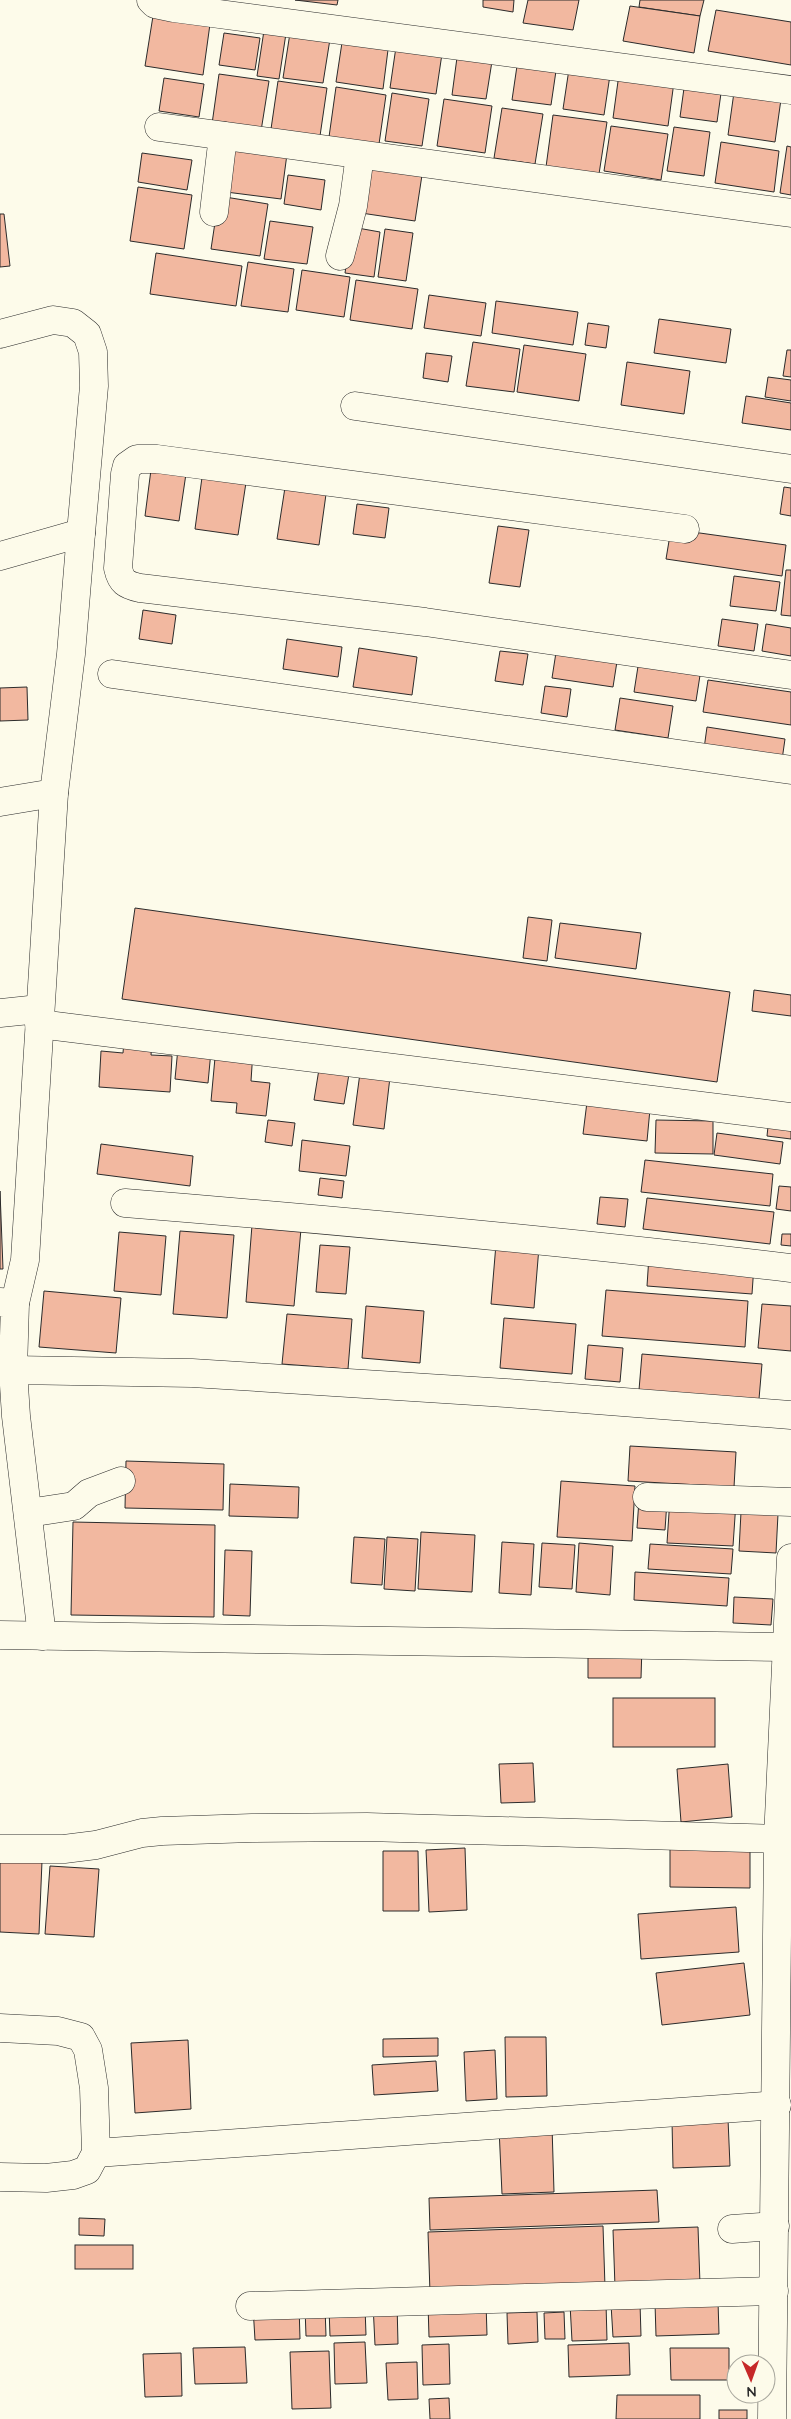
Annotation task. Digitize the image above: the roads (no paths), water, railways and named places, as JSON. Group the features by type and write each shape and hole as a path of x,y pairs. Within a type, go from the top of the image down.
{"street":[{"path":"151,0 155,4 174,8 791,90"},
{"path":"159,127 791,213"},
{"path":"214,212 223,136"},
{"path":"340,256 353,206 360,155"},
{"path":"0,334 54,320 73,323 87,334 93,352 94,386 71,654 54,793 25,1260 7,1302 42,1636"},
{"path":"355,406 791,469"},
{"path":"685,528 157,459 137,459 127,466 125,474 118,568 122,581 128,586 140,588 426,622 791,675"},
{"path":"0,556 81,533"},
{"path":"112,674 791,770"},
{"path":"0,802 54,793"},
{"path":"0,1013 39,1016 791,1117"},
{"path":"125,1203 533,1239 791,1268"},
{"path":"13,1370 192,1373 506,1393 791,1415"},
{"path":"28,1513 61,1510 74,1506 89,1493 121,1481"},
{"path":"647,1497 791,1502"},
{"path":"772,2419 782,2380 774,2291 777,2105 784,1943 778,1840 791,1558"},
{"path":"0,1635 786,1647"},
{"path":"0,1849 64,1849 96,1845 142,1833 162,1830 271,1828 367,1827 778,1840"},
{"path":"0,2028 58,2031 81,2037 88,2050 94,2088 96,2153 86,2170 73,2175 46,2178 0,2177"},
{"path":"96,2153 777,2105"},
{"path":"732,2229 775,2226"},
{"path":"250,2306 774,2291"}]}
